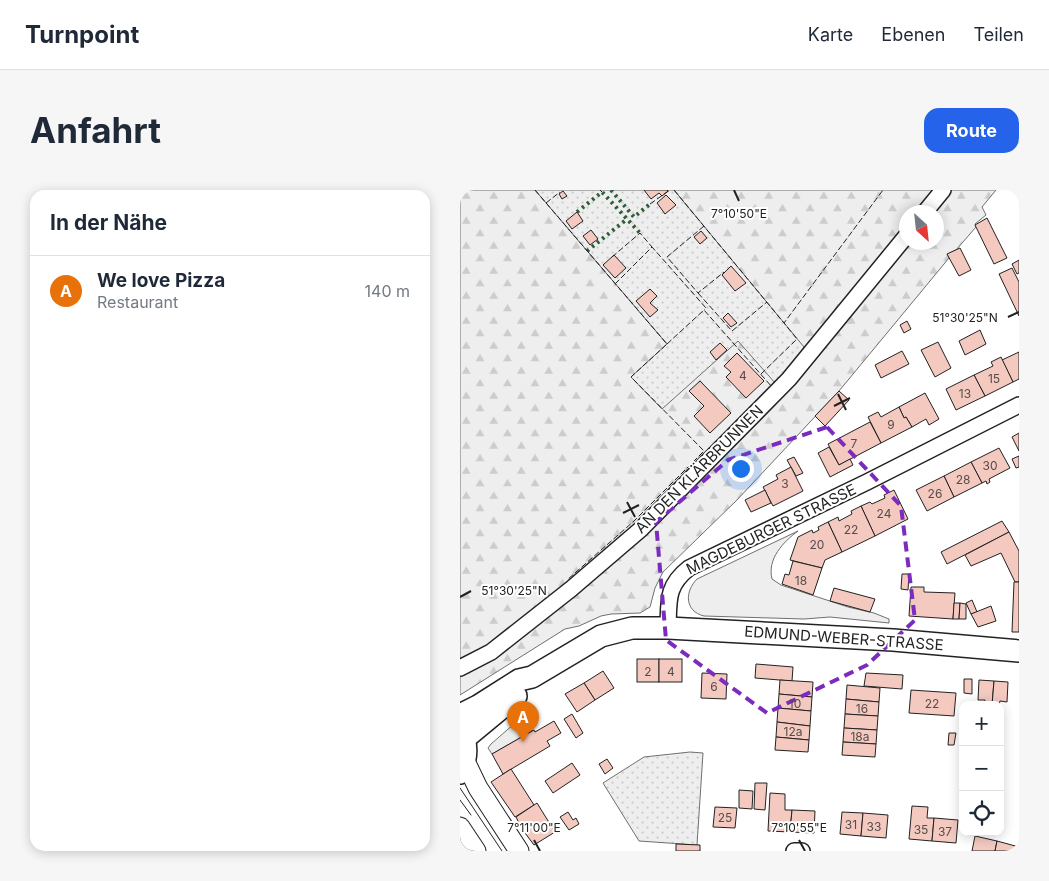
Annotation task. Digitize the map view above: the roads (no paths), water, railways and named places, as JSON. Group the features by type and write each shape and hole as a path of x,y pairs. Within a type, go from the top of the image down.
{"main road":[{"path":"460,715 519,680 532,677 601,636 632,628 668,628"},
{"name":"EDMUND-WEBER-STRASSE","path":"668,628 893,640 1019,651"},
{"path":"463,767 466,750 462,735 524,689 532,677"}],"street":[{"path":"931,205 943,190"},
{"name":"AN DEN KLÄRBRUNNEN","path":"460,668 498,646 571,589 640,529 789,378 899,244"},
{"name":"MAGDEBURGER STRASSE","path":"668,628 669,592 677,579 689,568 859,486 1019,405"},
{"path":"463,767 519,851"},
{"path":"460,827 476,851"},
{"path":"794,851 802,851"}],"tram line":[{"path":"460,788 502,851"},
{"path":"460,800 471,815"}],"place":[{"name":"We love Pizza","path":"523,742"}]}
